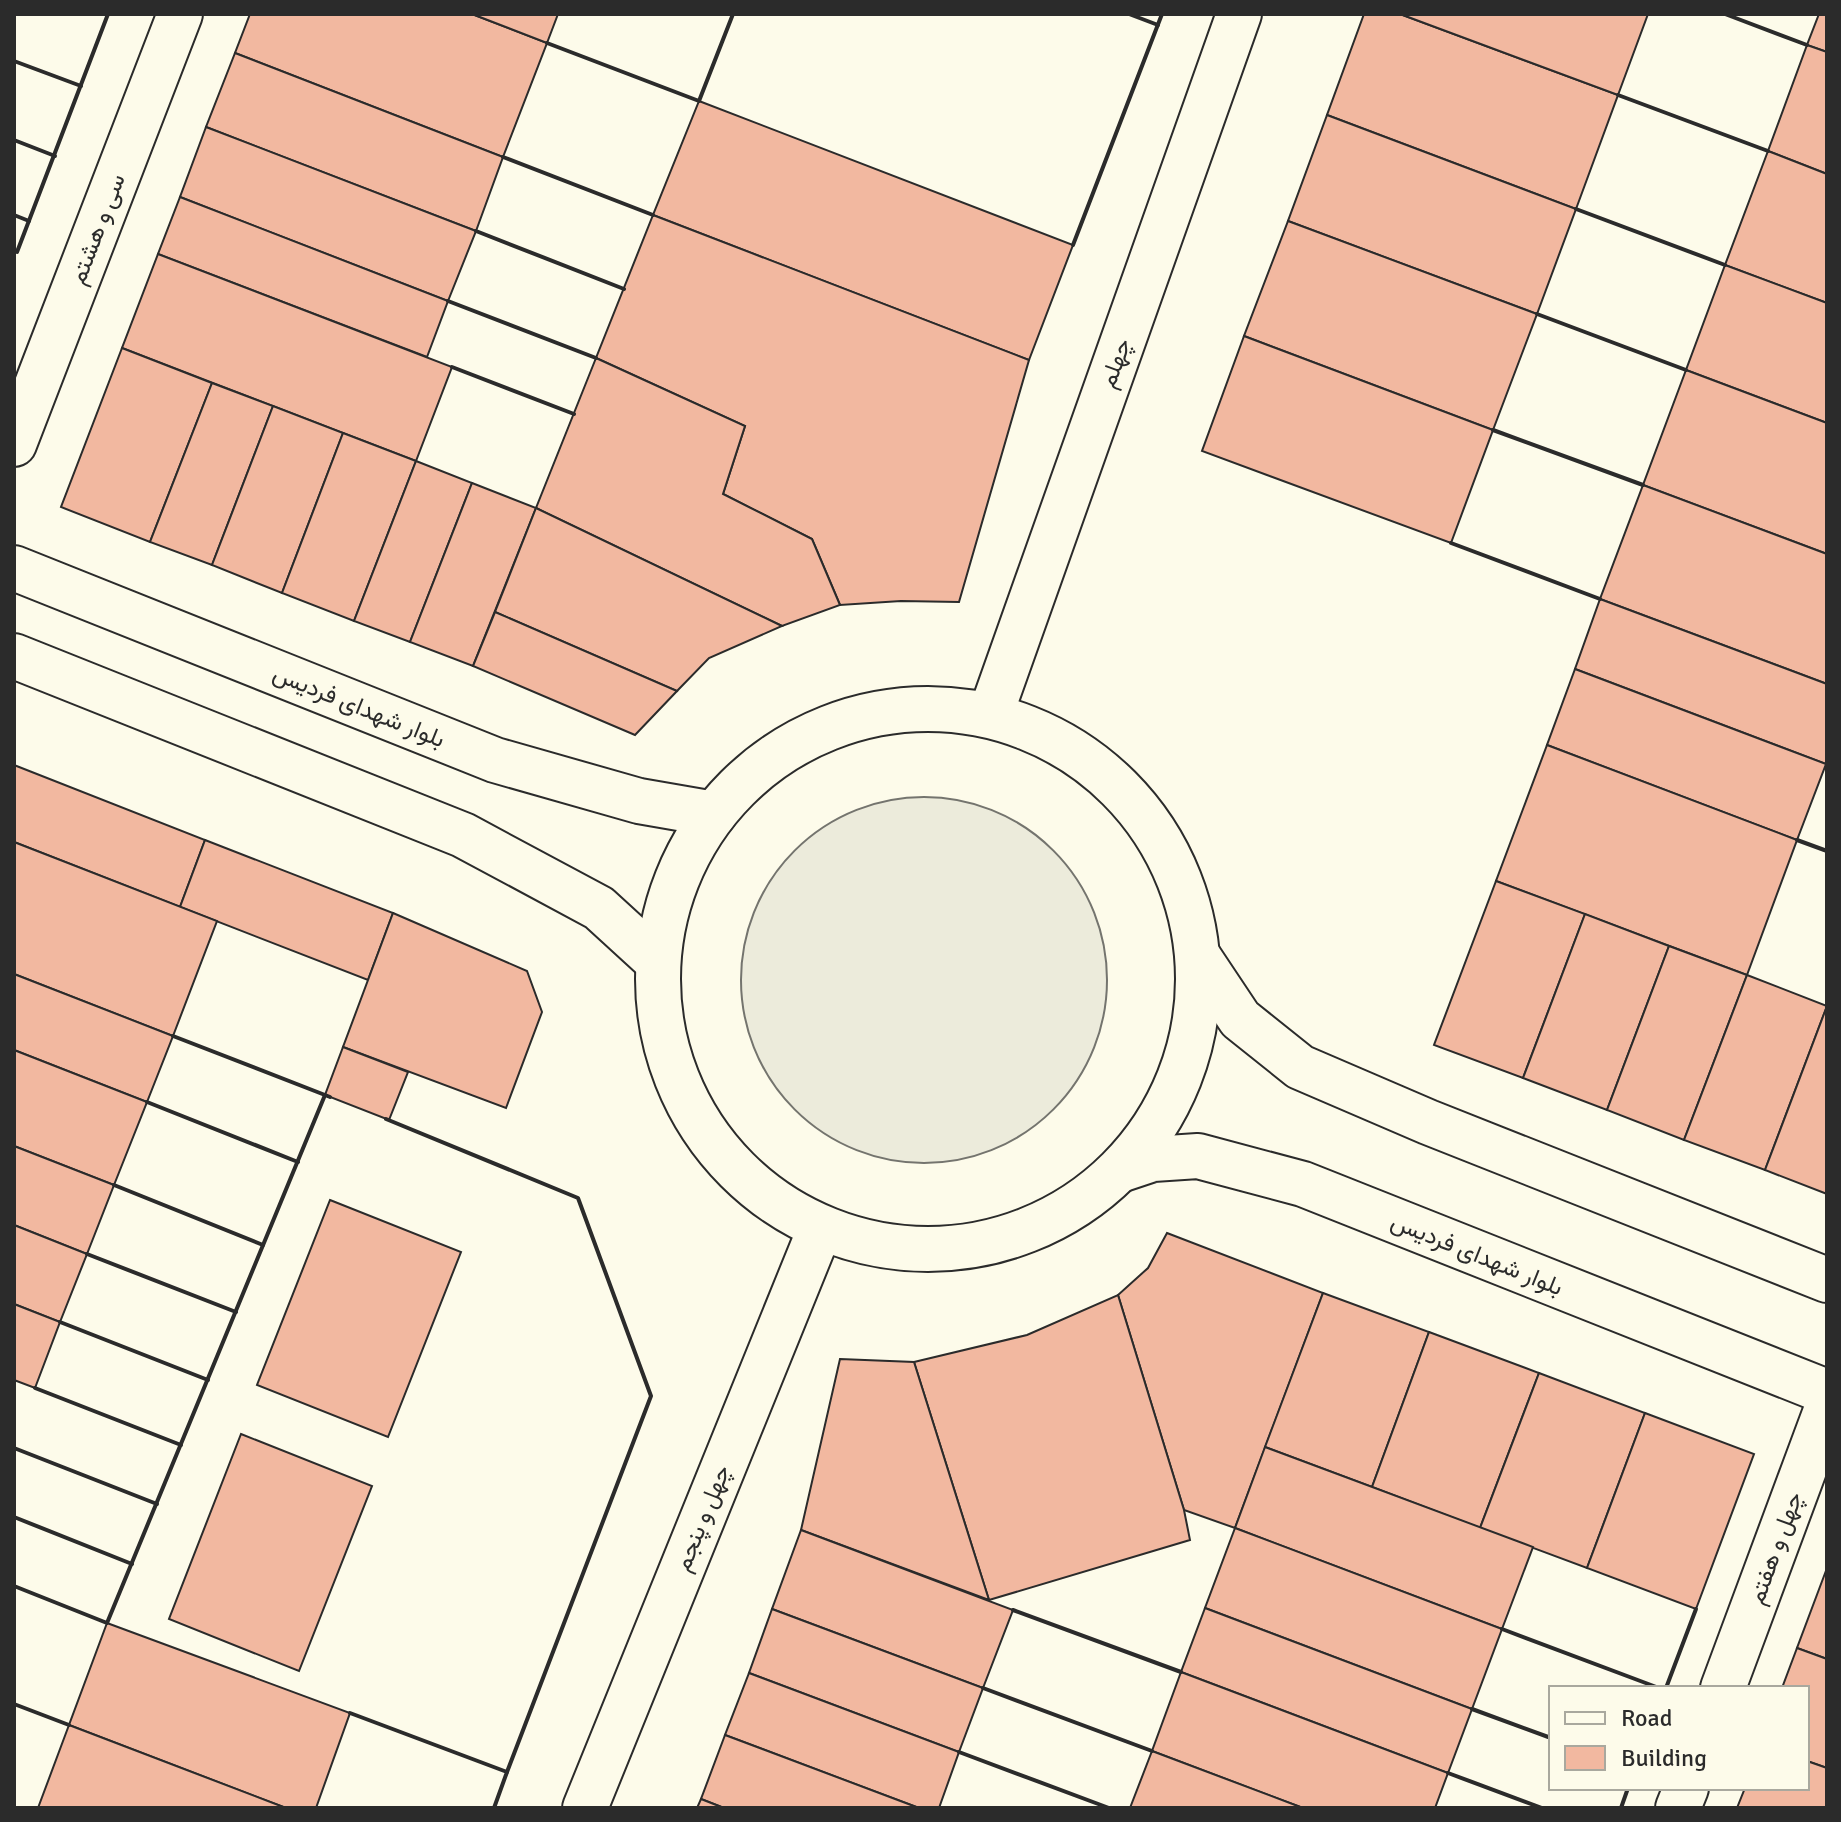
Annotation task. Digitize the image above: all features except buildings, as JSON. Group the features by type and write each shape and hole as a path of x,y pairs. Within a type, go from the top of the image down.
{"main road":[{"name":"سی و هشتم","path":"14,444 180,14"},
{"name":"چهلم","path":"991,713 1239,14"},
{"name":"بلوار شهدای فردیس","path":"14,568 495,760 639,801 714,814"},
{"path":"14,656 463,835 599,908 658,962"},
{"path":"901,708 991,713 1069,746 1133,801 1178,873 1198,956 1193,1038 1162,1116 1120,1170 1049,1222 978,1246 905,1250 820,1229 747,1181 692,1113 660,1037 659,944 673,889 714,814 742,780 816,731 901,708"},
{"path":"1198,956 1240,1019 1300,1067 1428,1122 1827,1280"},
{"name":"بلوار شهدای فردیس","path":"1120,1170 1153,1159 1198,1156 1303,1184 1827,1392"},
{"name":"چهل و پنجم","path":"585,1808 820,1229"},
{"name":"چهل و هفتم","path":"1724,1686 1827,1408"}],"shaded area":[{"path":"906,797 942,797 977,804 1010,818 1054,850 1077,878 1100,927 1107,980 1100,1033 1077,1082 1054,1110 1026,1133 977,1156 942,1163 906,1163 871,1156 838,1142 808,1122 782,1096 762,1066 748,1033 741,998 741,962 748,927 762,894 782,864 808,838 838,818 871,804"}],"wall":[{"path":"17,252 108,14"},
{"path":"547,43 699,101 733,14"},
{"path":"1129,14 1158,25"},
{"path":"1073,245 1162,14"},
{"path":"1725,14 1807,45"},
{"path":"14,61 81,86"},
{"path":"1618,95 1768,151"},
{"path":"14,140 55,156"},
{"path":"503,157 653,215"},
{"path":"1576,209 1725,265"},
{"path":"14,215 29,221"},
{"path":"476,231 624,289"},
{"path":"448,301 596,358"},
{"path":"1537,314 1686,370"},
{"path":"452,367 574,414"},
{"path":"1493,430 1643,485"},
{"path":"1451,543 1600,599"},
{"path":"1797,840 1827,851"},
{"path":"173,1036 325,1095"},
{"path":"14,1586 107,1623 325,1095 330,1097"},
{"path":"147,1102 298,1162"},
{"path":"386,1119 578,1198 651,1396 507,1772"},
{"path":"114,1185 263,1245"},
{"path":"87,1254 236,1312"},
{"path":"60,1322 208,1380"},
{"path":"35,1388 181,1445"},
{"path":"14,1448 157,1504"},
{"path":"14,1517 132,1564"},
{"path":"1667,1686 1696,1609"},
{"path":"1013,1610 1181,1672"},
{"path":"1502,1629 1654,1686"},
{"path":"983,1688 1152,1751"},
{"path":"14,1704 69,1725"},
{"path":"1472,1709 1549,1737"},
{"path":"350,1713 507,1772 494,1808"},
{"path":"959,1752 1109,1808"},
{"path":"1448,1773 1542,1808"},
{"path":"1621,1808 1627,1790"}]}
